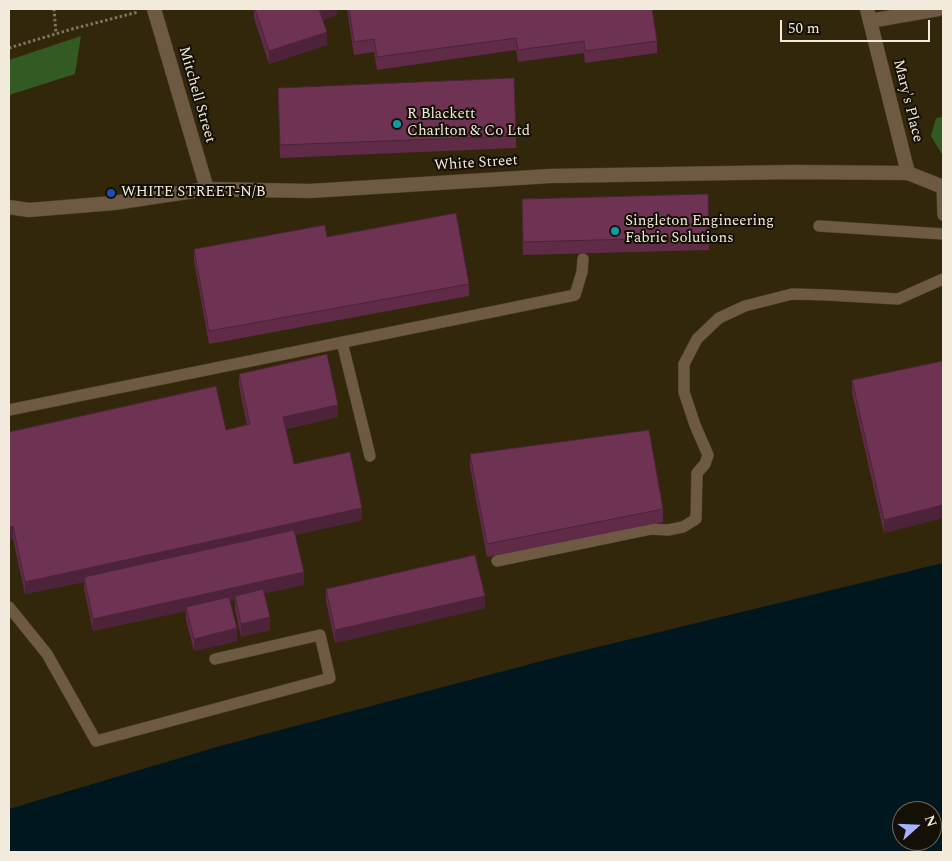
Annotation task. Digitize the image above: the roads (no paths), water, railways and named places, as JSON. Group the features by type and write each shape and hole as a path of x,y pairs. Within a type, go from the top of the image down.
{"street":[{"path":"868,15 938,9"},
{"name":"Mitchell Street","path":"149,10 207,190"},
{"name":"Mary's Place","path":"868,15 908,173"},
{"name":"White Street","path":"9,208 29,210 114,202 207,190 310,191 559,176 794,172 908,173 943,187"}],"lane":[{"path":"943,187 943,215"},
{"path":"819,226 943,234"},
{"path":"9,410 575,294 582,272 582,259"},
{"path":"497,561 651,528 668,530 683,527 696,519 697,473 705,464 708,455 684,392 684,364 697,339 719,318 745,306 792,294 898,299 943,279"},
{"path":"342,342 370,456"},
{"path":"9,607 47,654 96,741 330,678 320,635 214,659"}],"water":[{"path":"943,563 943,852 9,852 9,809 220,746 561,656"}],"place":[{"name":"R Blackett Charlton & Co Ltd","path":"397,124"},
{"name":"WHITE STREET-N/B","path":"111,193"},
{"name":"Singleton Engineering Fabric Solutions","path":"615,231"}]}
